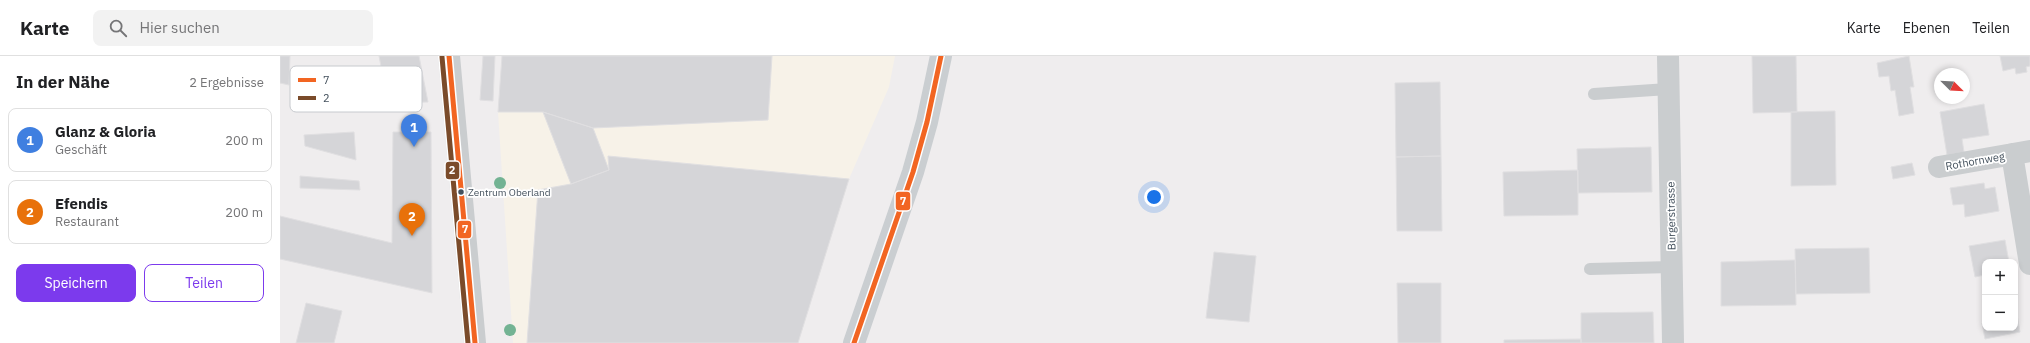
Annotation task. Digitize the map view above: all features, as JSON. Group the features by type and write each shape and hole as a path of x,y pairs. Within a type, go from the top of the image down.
{"main road":[{"path":"854,343 913,172 927,122 941,56"}],"street":[{"path":"449,56 475,343"},
{"name":"Burgerstrasse","path":"1668,56 1673,343"},
{"name":"Rothornweg","path":"1939,167 2021,153 2030,264"}],"lane":[{"path":"1594,94 1668,89"},
{"path":"1590,269 1672,267"}],"shaded area":[{"path":"502,56 895,56 889,87 849,179 798,343 513,343 498,112"}],"building":[{"path":"280,56 290,56 289,85 280,83"},
{"path":"379,56 419,56 421,66 381,66"},
{"path":"483,56 495,56 493,101 480,100"},
{"path":"502,56 772,56 768,120 593,128 543,112 498,112"},
{"path":"1752,56 1796,56 1797,112 1753,113"},
{"path":"1909,56 1914,87 1910,87 1914,113 1899,116 1895,90 1891,91 1889,76 1879,77 1877,63"},
{"path":"2000,56 2030,56 2030,66 2026,67 2027,72 2016,74 2015,68 2003,71"},
{"path":"422,71 428,102 422,102"},
{"path":"1440,82 1441,156 1396,157 1395,83"},
{"path":"1984,104 1989,135 1962,139 1964,152 1947,155 1940,112"},
{"path":"1835,111 1836,185 1791,186 1791,112"},
{"path":"543,112 593,128 609,170 571,184"},
{"path":"354,132 356,160 305,146 304,135"},
{"path":"393,132 431,132 432,293 280,259 280,216 392,243"},
{"path":"1651,147 1652,192 1578,193 1577,149"},
{"path":"608,156 849,179 798,343 527,343 538,190 571,184 609,170"},
{"path":"1441,156 1442,231 1397,231 1396,157"},
{"path":"1912,163 1915,175 1893,179 1891,167"},
{"path":"1578,170 1578,215 1504,216 1503,172"},
{"path":"300,176 359,181 360,190 300,188"},
{"path":"1984,183 1985,189 1995,187 1999,211 1965,217 1964,204 1953,205 1950,188"},
{"path":"2005,240 2008,259 1982,259 1982,276 1975,277 1969,246"},
{"path":"1869,248 1870,293 1796,294 1795,249"},
{"path":"1214,252 1256,256 1249,322 1206,318"},
{"path":"1795,260 1796,305 1721,306 1721,262"},
{"path":"1397,283 1441,283 1441,343 1398,343"},
{"path":"306,303 342,311 334,343 296,343"},
{"path":"1653,312 1654,343 1581,343 1581,313"},
{"path":"2018,320 2020,332 1985,339 1984,331 2018,331"},
{"path":"1581,339 1581,343 1504,343 1504,340"}],"transit line":[{"name":"7","path":"449,56 475,343"},
{"name":"7","path":"854,343 913,172 927,122 941,56"},
{"name":"2","path":"442,57 468,343"}],"place":[{"name":"Glanz & Gloria","path":"414,147"},
{"name":"Zentrum Oberland","path":"461,192"},
{"name":"Efendis","path":"412,236"}]}
